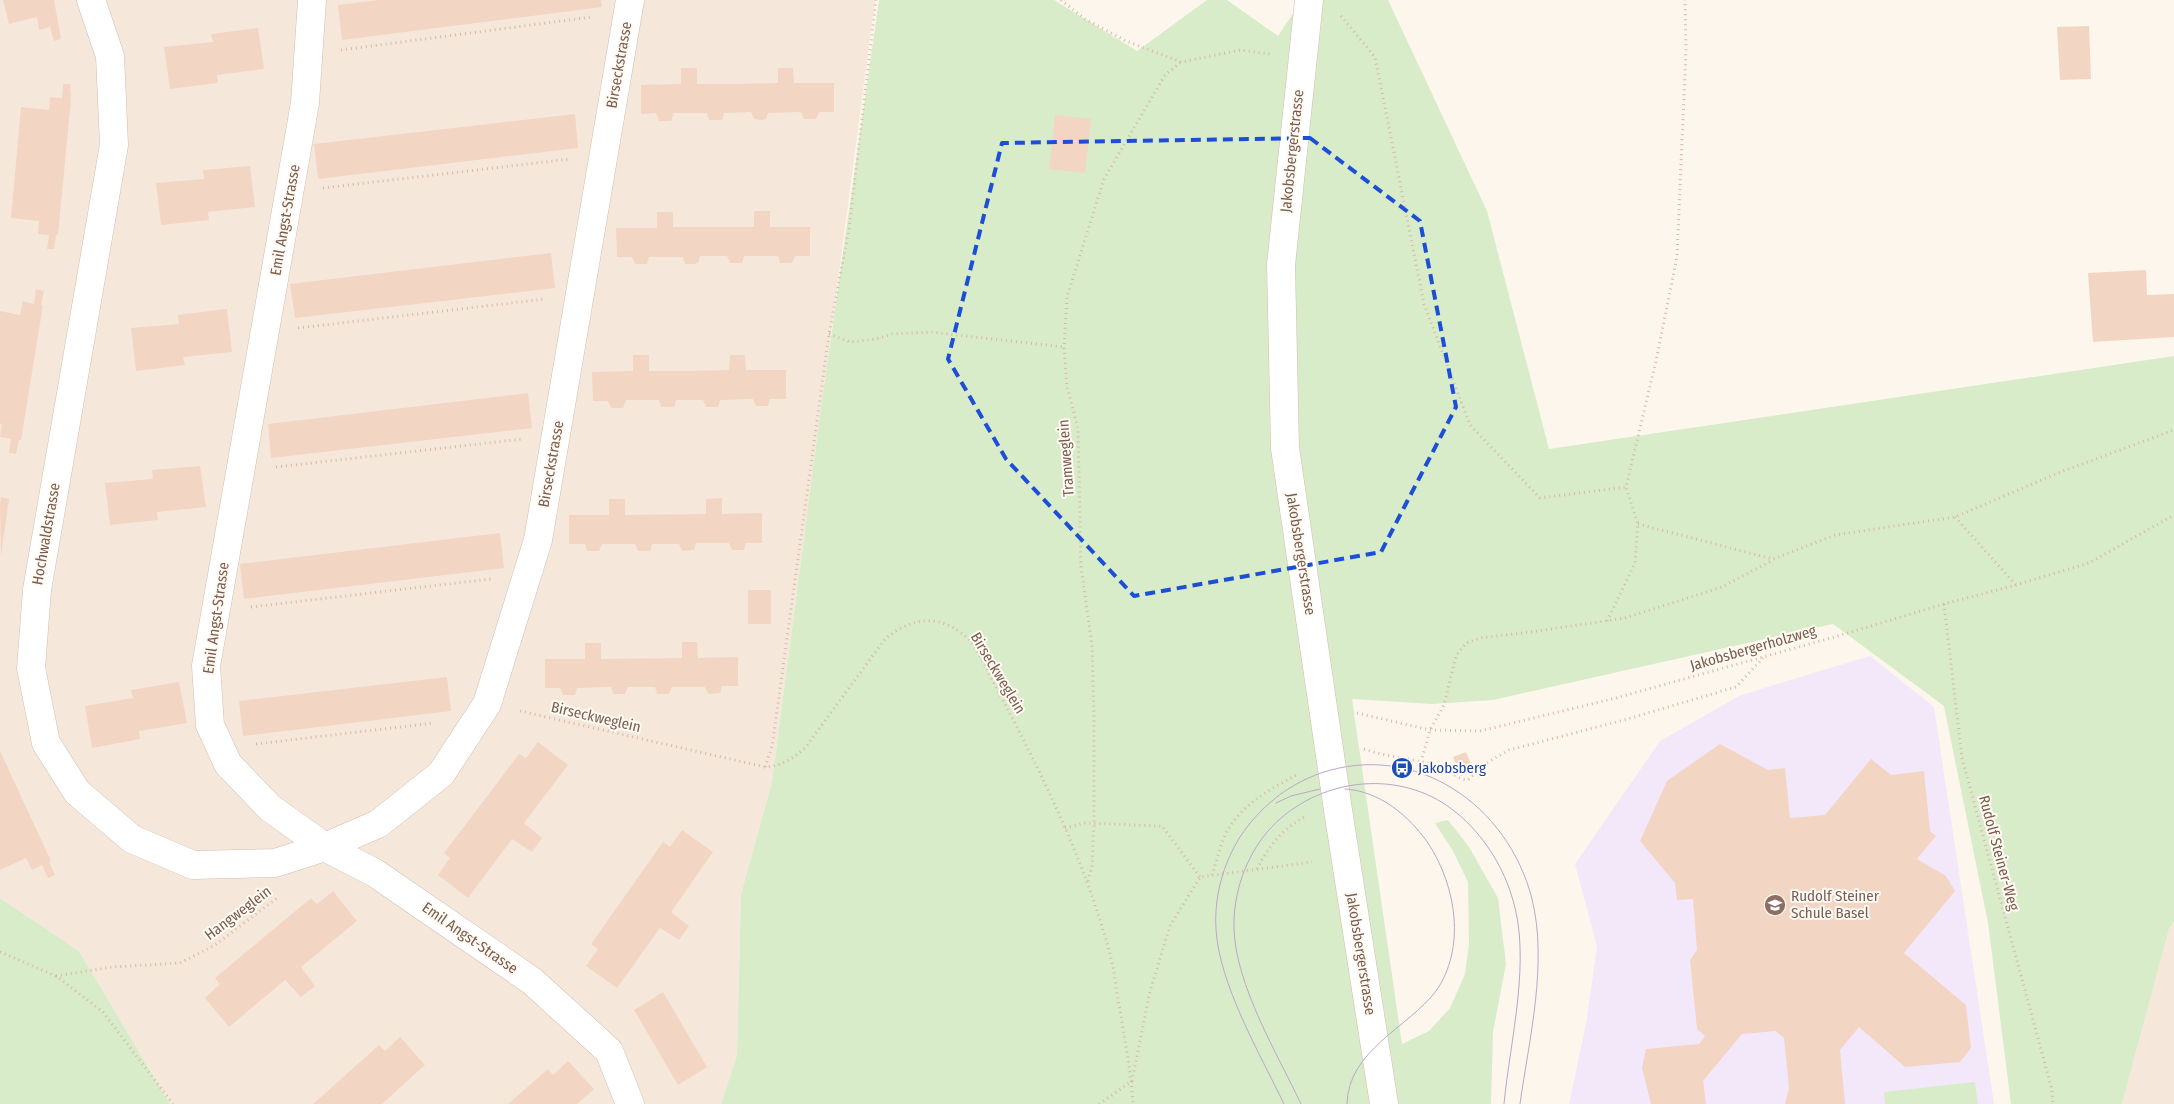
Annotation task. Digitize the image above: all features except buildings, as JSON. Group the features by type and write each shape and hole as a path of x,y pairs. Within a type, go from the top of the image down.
{"street":[{"name":"Hochwaldstrasse","path":"91,0 110,56 114,145 37,590 31,668 46,743 76,792 132,839 193,865 275,863 325,847"},
{"name":"Emil Angst-Strasse","path":"312,0 305,103 206,666 210,725 228,764 270,808 325,847 375,873 532,981 609,1051 630,1104"},
{"name":"Jakobsbergerstrasse","path":"1309,0 1301,60 1281,265 1285,448 1384,1104"},
{"name":"Birseckstrasse","path":"325,847 378,824 442,774 482,711 538,540 629,6"}],"path":[{"path":"765,767 772,747 829,334 849,229 876,0"},
{"path":"1061,0 1084,19 1126,42 1181,62 1240,50 1301,60"},
{"path":"1606,621 1636,563 1638,524 1626,487 1677,257 1686,50 1685,0"},
{"path":"309,54 629,6"},
{"path":"1340,14 1375,57 1424,304 1470,425 1540,498 1626,487"},
{"name":"Tramweglein","path":"1087,882 1092,867 1094,823 1092,646 1081,567 1078,429 1067,386 1064,347 1067,297 1104,179 1165,75 1181,62"},
{"path":"290,192 604,155"},
{"path":"265,332 580,294"},
{"path":"829,334 850,342 876,339 892,334 930,332 1064,347"},
{"path":"1421,762 1430,730 1444,705 1456,656 1466,643 1480,638 1625,618 1722,587 1773,559 1835,535 1955,517 2058,473 2174,430"},
{"path":"240,471 556,435"},
{"name":"Jakobsbergerholzweg","path":"1323,706 1430,730 1480,730 1616,698 2089,563 2174,515"},
{"path":"1955,517 2016,585"},
{"path":"1638,524 1773,559"},
{"path":"216,611 527,575"},
{"name":"Rudolf Steiner-Weg","path":"1944,604 1962,758 2052,1090 2053,1104"},
{"name":"Birseckweglein","path":"221,748 482,711 765,767 775,766 789,761 805,748 885,639 898,628 913,622 930,620 946,624 962,632 973,645 1021,733 1065,828 1087,882 1110,956 1132,1081 1134,1104"},
{"path":"1212,876 1228,828 1268,790 1311,767 1310,755 1330,751 1361,749 1375,754 1421,762 1468,780 1484,764 1509,750 1624,720 1736,687 1765,656"},
{"path":"1065,828 1084,823 1162,826 1200,877"},
{"path":"1200,877 1319,861"},
{"path":"1099,1104 1132,1081 1150,991 1170,926 1200,877"},
{"name":"Hangweglein","path":"56,976 112,967 180,963 215,945 285,892"},
{"path":"0,952 56,976 103,1012 173,1104"}],"highlighted area":[{"path":"1310,138 1420,221 1456,407 1381,552 1134,596 1006,459 948,359 1002,143"}],"shaded area":[{"path":"0,0 875,0 772,782 741,894 737,1055 721,1104 170,1104 79,951 0,898"},
{"name":"Rudolf Steiner Schule Basel","path":"1870,656 1934,707 1994,1104 1569,1104 1586,1024 1597,946 1575,864 1660,741 1741,695"},
{"path":"2174,921 2174,1104 2122,1104 2169,929"}],"green space":[{"path":"879,0 1054,0 1137,51 1207,0 1227,0 1278,36 1302,0 1388,0 1487,211 1549,449 2174,356 2174,921 2169,929 2122,1104 2011,1104 1988,923 1944,706 1833,624 1493,700 1432,704 1352,699 1402,1044 1429,1031 1450,1008 1465,974 1469,944 1468,882 1453,851 1435,823 1448,820 1469,847 1498,898 1506,964 1493,1032 1491,1104 721,1104 737,1055 741,894 772,782 822,400"},
{"path":"0,898 79,951 170,1104 0,1104"},
{"path":"1975,1082 1978,1104 1885,1104 1884,1092"}],"tram line":[{"path":"1284,1104 1242,1018 1225,973 1216,929 1218,893 1224,870 1234,847 1248,826 1265,807 1275,798 1309,778 1321,773 1356,765 1391,766 1423,774 1453,789 1480,809 1502,835 1520,865 1532,899 1538,949 1538,975 1532,1028 1520,1104"},
{"path":"1301,1104 1259,1019 1242,973 1236,951 1234,929 1238,890 1253,853 1268,831 1286,814 1306,801 1328,791 1374,784 1398,786 1421,792 1443,803 1466,821 1486,844 1507,883 1518,921 1520,972 1504,1104"},
{"path":"1276,803 1291,796 1320,789"},
{"path":"1345,789 1370,794 1382,800 1412,823 1428,843 1446,879 1453,908 1454,927 1453,947 1449,965 1441,983 1424,1004 1368,1054 1357,1069 1350,1085 1347,1104"}],"place":[{"name":"Jakobsberg","path":"1402,768"},
{"name":"Rudolf Steiner Schule Basel","path":"1775,905"}]}
